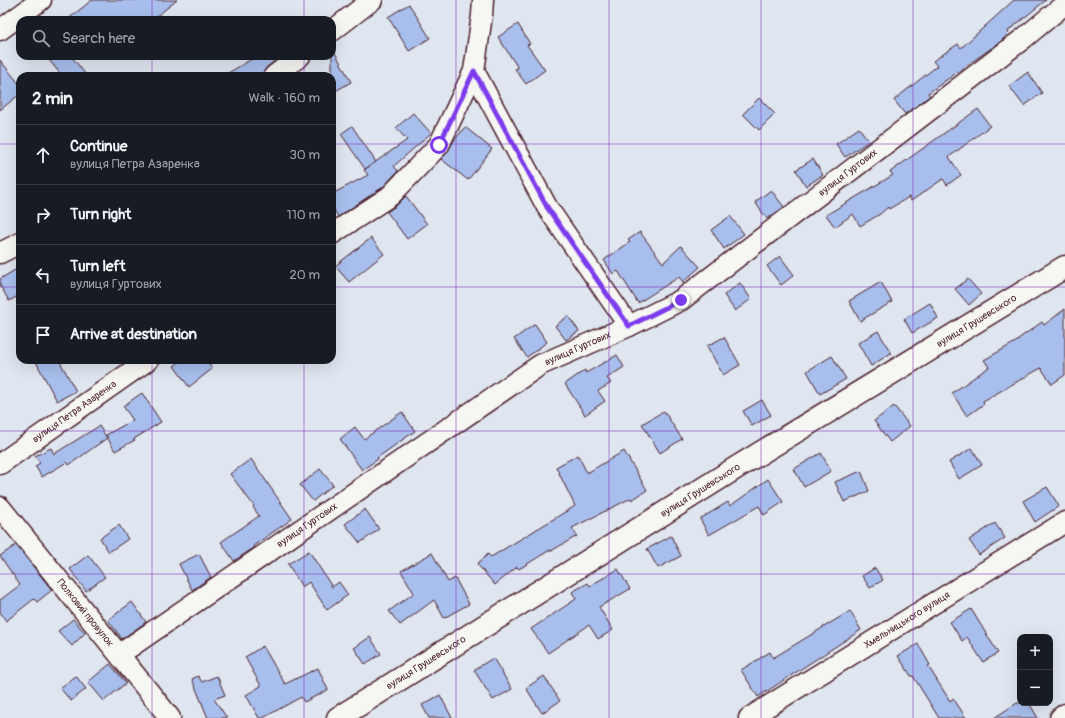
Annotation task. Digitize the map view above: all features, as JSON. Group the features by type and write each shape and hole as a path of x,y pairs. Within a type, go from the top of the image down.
{"street":[{"path":"19,16 41,0"},
{"path":"336,28 372,0"},
{"path":"336,231 390,196 439,145 474,71 483,0"},
{"name":"вулиця Гуртових","path":"120,654 540,365 629,326 681,300 1024,38 1065,4"},
{"path":"0,30 16,18"},
{"path":"279,72 295,60"},
{"path":"474,71 547,207 629,326"},
{"path":"0,253 16,245"},
{"name":"вулиця Грушевського","path":"338,718 739,466 1065,267"},
{"name":"вулиця Петра Азаренка","path":"0,464 142,364"},
{"name":"Полковий провулок","path":"0,507 120,654 170,718"},
{"name":"Хмельницького вулиця","path":"750,718 1065,522"},
{"path":"1060,718 1065,714"}],"building":[{"path":"92,0 177,0 157,16 72,16"},
{"path":"1014,0 1046,0 1008,31 1009,33 1000,42 928,93 930,96 905,114 894,100 937,66 933,61 958,44 961,48"},
{"path":"409,4 430,38 409,51 388,17"},
{"path":"518,24 530,44 527,45 545,70 526,84 515,69 518,68 498,37"},
{"path":"336,54 351,82 336,91 336,72 332,72 332,60 336,60"},
{"path":"0,60 16,80 16,97 0,110"},
{"path":"49,60 74,60 84,72 59,72"},
{"path":"250,60 276,60 267,67 264,72 230,72"},
{"path":"1028,72 1042,93 1024,106 1009,86"},
{"path":"759,98 775,114 759,130 743,114"},
{"path":"978,109 990,126 949,157 961,175 947,185 943,179 911,201 909,197 889,209 888,207 880,214 860,226 853,214 835,227 826,215 893,175 890,172"},
{"path":"413,113 431,133 394,166 398,171 383,187 338,217 336,213 336,192 368,175 364,170 407,140 396,128"},
{"path":"352,126 376,162 365,169 341,134"},
{"path":"465,127 492,149 468,180 441,159"},
{"path":"859,128 869,141 845,157 836,144"},
{"path":"813,159 823,175 806,186 796,170"},
{"path":"771,190 784,207 767,219 755,202"},
{"path":"406,196 427,224 407,239 387,212 396,206"},
{"path":"730,216 744,234 724,249 711,230"},
{"path":"640,232 663,263 681,246 700,267 683,282 679,277 638,303 618,271 613,274 604,260 630,242 628,240"},
{"path":"371,238 384,254 349,282 336,265"},
{"path":"780,256 794,275 781,285 767,266"},
{"path":"16,269 16,297 9,301 0,285 0,279"},
{"path":"968,279 981,294 969,305 955,289"},
{"path":"881,282 892,302 860,321 849,301"},
{"path":"740,283 751,299 735,311 724,295"},
{"path":"930,303 938,318 912,333 904,319"},
{"path":"1065,309 1065,375 1052,384 1041,368 983,401 984,404 967,416 952,393 989,367 984,360 1019,340 1018,339 1042,322 1044,325"},
{"path":"568,316 579,331 566,340 555,326"},
{"path":"535,324 547,342 527,357 514,339"},
{"path":"878,331 891,353 871,366 858,343"},
{"path":"724,337 740,365 723,375 707,346"},
{"path":"617,355 624,367 607,378 611,383 598,391 605,401 585,415 565,384 585,370 586,373"},
{"path":"832,356 846,379 820,394 807,371"},
{"path":"37,364 61,364 76,391 57,401"},
{"path":"177,364 209,364 212,369 189,387 174,366"},
{"path":"142,393 161,422 134,439 135,440 115,451 106,435 133,420 123,406"},
{"path":"762,400 771,415 752,426 743,411"},
{"path":"894,406 910,426 890,442 874,421"},
{"path":"664,411 682,439 660,453 642,424"},
{"path":"402,412 415,431 362,470 340,439 355,427 364,439"},
{"path":"99,426 107,438 69,465 67,462 42,477 35,466 40,463 35,456 51,448 54,454"},
{"path":"972,448 982,465 959,479 949,462"},
{"path":"624,451 647,490 632,500 631,498 572,528 577,536 519,569 517,567 495,585 477,564 488,554 491,557 575,506 556,467 578,455 587,473"},
{"path":"821,453 831,471 804,487 794,469"},
{"path":"251,459 292,519 234,561 221,542 259,516 253,507 254,506 230,474"},
{"path":"320,469 333,485 313,501 300,485"},
{"path":"861,471 869,491 844,502 835,482"},
{"path":"768,479 783,502 764,515 759,506 709,535 700,519 728,502 730,506"},
{"path":"1047,487 1059,506 1035,522 1023,501"},
{"path":"365,509 379,529 360,543 345,524"},
{"path":"995,523 1005,538 979,555 969,540"},
{"path":"119,525 128,539 109,552 100,538"},
{"path":"671,536 681,556 658,568 647,549"},
{"path":"16,545 52,590 37,602 34,599 6,621 0,612 0,600 20,585 0,556"},
{"path":"309,551 332,587 339,582 348,595 327,610 309,582 302,587 288,564"},
{"path":"432,553 448,582 455,578 469,604 444,618 434,600 400,625 389,611 414,593 401,571"},
{"path":"199,554 211,577 192,590 179,564"},
{"path":"88,555 105,577 86,591 70,569"},
{"path":"875,568 883,580 870,588 862,576"},
{"path":"618,569 630,589 599,607 613,630 598,639 589,625 548,653 531,629 576,599 572,592 588,583 590,586"},
{"path":"132,602 146,622 122,639 108,620"},
{"path":"971,609 998,653 983,662 967,637 962,641 950,622"},
{"path":"850,611 861,630 758,697 741,670 770,652 773,658"},
{"path":"73,619 85,633 72,646 58,631"},
{"path":"370,637 381,654 365,664 354,648"},
{"path":"918,644 930,665 928,666 950,701 953,698 966,718 939,718 913,676 911,676 898,656"},
{"path":"263,646 285,684 318,668 328,690 304,702 301,697 263,718 259,718 246,695 261,686 245,657"},
{"path":"493,658 512,689 493,700 474,670"},
{"path":"110,664 126,683 104,701 88,682"},
{"path":"76,676 86,689 71,701 60,688"},
{"path":"198,676 202,682 217,676 225,695 214,699 227,718 208,718 192,679"},
{"path":"544,676 560,701 542,713 526,688"},
{"path":"440,695 452,718 429,718 422,705"},
{"path":"1017,703 1017,706 1031,706 1038,718 994,718"}],"route":[{"path":"439,145 474,71 547,207 629,326 681,300"}]}
